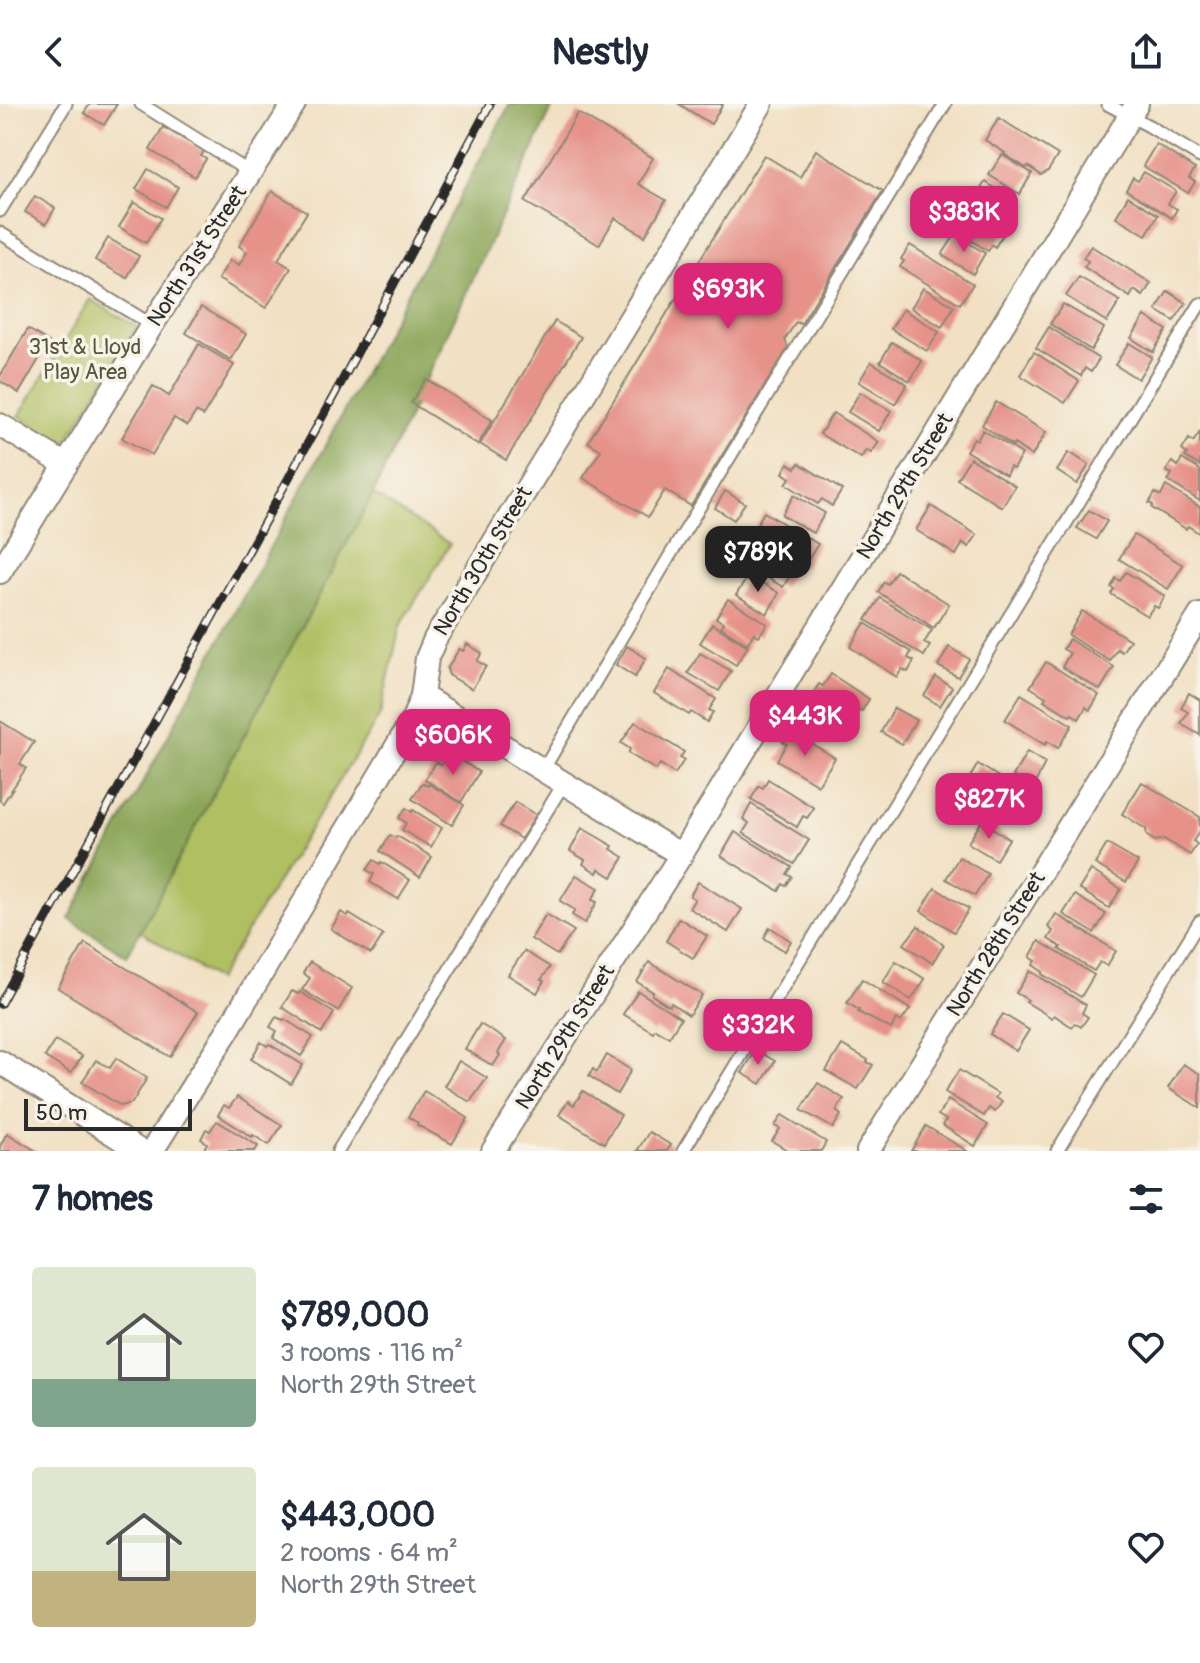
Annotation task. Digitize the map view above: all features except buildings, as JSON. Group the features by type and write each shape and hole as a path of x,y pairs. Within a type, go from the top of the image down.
{"street":[{"name":"North 31st Street","path":"0,572 152,325 294,104"},
{"name":"North 30th Street","path":"152,1151 228,1030 413,719 422,696 427,658 435,639 761,104"},
{"name":"North 29th Street","path":"493,1151 681,855 1133,110"},
{"path":"0,425 66,465"},
{"name":"North 28th Street","path":"868,1151 1200,615"},
{"path":"422,696 681,855"},
{"path":"6,1066 140,1151"}],"lane":[{"path":"0,211 66,104"},
{"path":"141,104 251,173"},
{"path":"543,770 677,543 945,104"},
{"path":"1107,104 1133,110 1149,126 1200,157"},
{"path":"0,233 152,325"},
{"path":"683,1151 1200,304"},
{"path":"338,1151 564,783"},
{"path":"1057,1151 1200,921"}],"green space":[{"path":"510,104 554,104 373,494 127,956 69,919"},
{"name":"31st & Lloyd Play Area","path":"90,299 137,327 65,444 19,416"},
{"path":"373,494 450,544 400,626 380,715 217,980 140,931 255,704"}],"railway":[{"path":"0,1004 490,104"}]}
